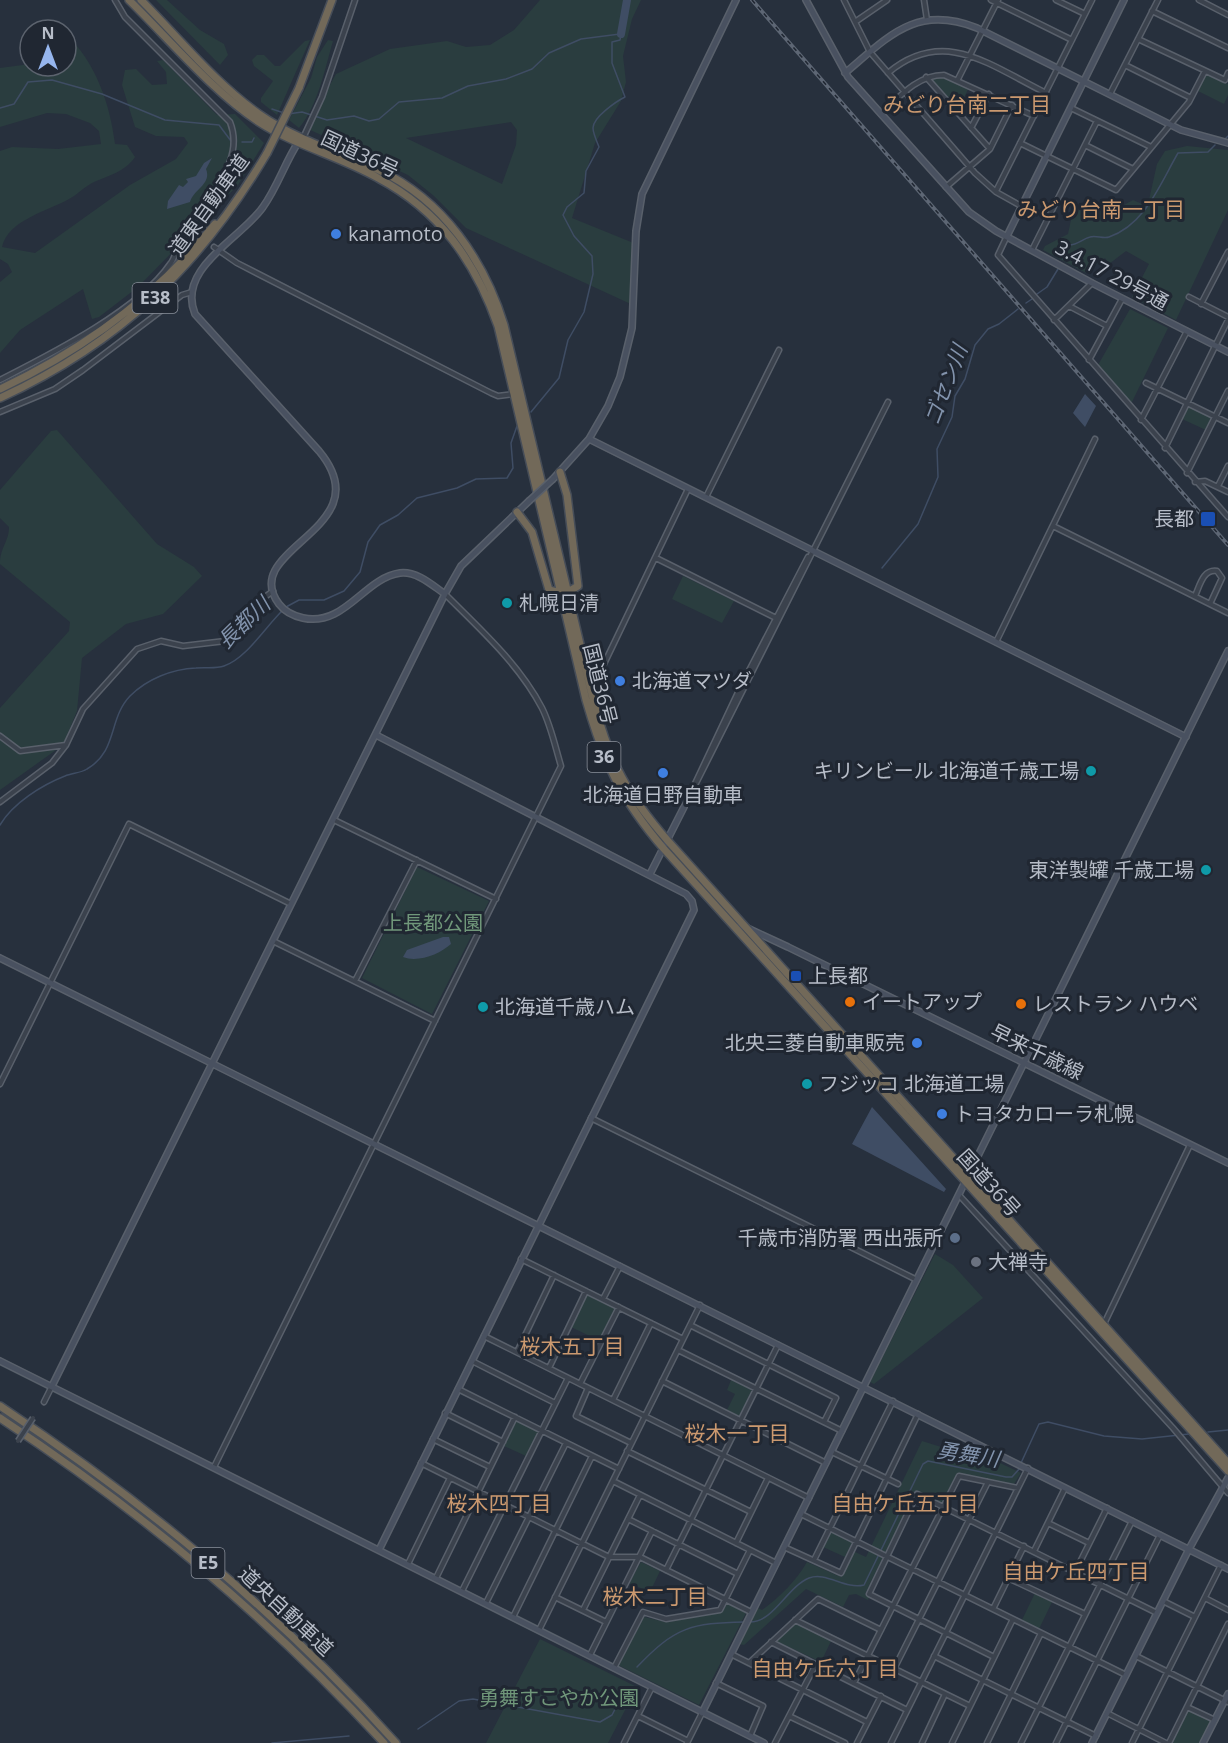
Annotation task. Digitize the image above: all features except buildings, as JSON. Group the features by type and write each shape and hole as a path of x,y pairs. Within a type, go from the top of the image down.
{"highway":[{"name":"国道36号","path":"129,0 235,104 257,120 381,171 410,189 437,211 462,239 483,270 495,296 504,325 599,747 617,787 637,818 664,849 967,1177"},
{"name":"国道36号","path":"141,0 239,98 259,114 405,194 432,216 456,243 476,271 488,299 565,592"},
{"name":"道東自動車道","path":"0,398 59,368 107,337 161,292 187,266 226,217 267,153 299,88 332,0"},
{"name":"道東自動車道","path":"0,389 56,360 102,332 157,287 210,231 267,153"},
{"path":"560,472 567,495 578,586 565,592"},
{"name":"36","path":"517,512 532,532 549,590 565,592"},
{"name":"国道36号","path":"584,674 605,744 624,786 668,841 1228,1471"},
{"name":"国道36号","path":"1101,1326 1228,1463"},
{"name":"道央自動車道","path":"0,1406 95,1472 167,1527 298,1643 396,1743"},
{"name":"道央自動車道","path":"0,1418 88,1477 236,1596 330,1685 384,1743"}],"street":[{"path":"0,380 73,341 126,306 171,264 178,246 221,183 236,141 230,122 125,17 115,0"},
{"path":"214,1467 561,766 542,708 522,677 445,594 419,577 400,573 381,581 347,606 324,618 308,619 285,611 279,604 273,591 273,578 278,567 318,525 334,504 337,495 335,473 319,451 195,314 192,306 192,292 198,273 216,249 262,210 301,139 322,97 355,0"},
{"path":"44,1402 445,594 461,566 554,479 589,439 608,406 628,348 633,309 636,222 642,194 736,0"},
{"name":"3.4.17 29号通","path":"806,0 845,72 945,188 975,217 1092,283 1228,352"},
{"path":"844,0 870,52 888,73 970,167 996,191 1021,206"},
{"path":"855,22 887,0"},
{"path":"924,0 927,20"},
{"path":"991,0 1072,40"},
{"path":"1056,0 1085,14"},
{"path":"996,191 1092,0"},
{"path":"1124,0 998,255 1165,448 1228,517"},
{"path":"1110,94 1158,0"},
{"path":"1199,0 1228,15"},
{"path":"958,79 997,2"},
{"path":"1152,11 1228,48"},
{"path":"845,72 898,30 927,20 953,20 983,31 1170,124 1195,135 1228,143"},
{"path":"1138,39 1225,80 1228,74"},
{"path":"888,73 907,58 927,51 944,49 970,56 1046,93"},
{"path":"184,74 188,57"},
{"path":"1125,65 1191,98"},
{"path":"1020,143 1116,190 1191,98 1205,71"},
{"path":"880,114 926,77 944,75 958,79 1034,116"},
{"path":"926,77 990,149"},
{"path":"970,128 989,94"},
{"path":"945,188 990,149 1012,105"},
{"path":"1070,108 1151,147"},
{"path":"1032,250 1097,121"},
{"path":"1085,145 1134,169"},
{"path":"192,226 201,235"},
{"path":"216,249 491,393 514,394"},
{"path":"1202,304 1228,252"},
{"path":"1054,320 1092,283"},
{"path":"0,412 55,389 107,353 182,294 192,292"},
{"path":"1165,448 1228,319 1189,297"},
{"path":"1089,360 1122,299"},
{"path":"1070,306 1107,326"},
{"path":"1141,420 1187,331"},
{"path":"705,498 779,350"},
{"path":"1146,383 1228,423"},
{"path":"1187,472 1228,391"},
{"path":"650,874 888,402"},
{"path":"589,439 1186,737"},
{"path":"996,642 1095,439"},
{"path":"1218,486 1228,466"},
{"path":"1195,482 1205,481 1228,492"},
{"path":"584,674 599,670 604,664 688,489"},
{"path":"1053,526 1228,613"},
{"path":"656,558 777,619"},
{"path":"1195,596 1205,574 1212,570 1218,571 1222,578 1210,604"},
{"path":"0,802 52,764 66,745 83,709 137,649 161,641 183,646 225,641 235,636 258,602 273,591"},
{"path":"638,1716 688,1742 915,1279 1228,651"},
{"path":"376,735 687,894 693,901 694,910 379,1550"},
{"path":"0,736 20,751 66,745"},
{"path":"334,820 496,899"},
{"path":"0,1084 129,824 292,905"},
{"path":"355,981 417,860"},
{"name":"早来千歳線","path":"735,926 747,928 1228,1162"},
{"path":"273,941 435,1021"},
{"path":"0,958 1228,1569"},
{"path":"591,1117 915,1279"},
{"path":"1101,1326 1191,1144"},
{"path":"958,1195 1173,1428 1228,1493"},
{"path":"521,1259 683,1339"},
{"path":"603,1299 620,1266"},
{"path":"517,1352 554,1275"},
{"path":"549,1368 586,1291"},
{"path":"539,1630 700,1305"},
{"path":"580,1384 619,1307"},
{"path":"613,1400 651,1323"},
{"path":"690,1325 836,1398 824,1422"},
{"path":"483,1336 809,1498"},
{"path":"666,1570 778,1344"},
{"path":"678,1350 842,1431"},
{"path":"0,1361 764,1743"},
{"path":"471,1361 555,1403"},
{"path":"462,1591 568,1378"},
{"path":"662,1381 826,1463"},
{"path":"458,1388 619,1469"},
{"path":"588,1388 576,1416 631,1443"},
{"path":"814,1560 892,1401"},
{"path":"445,1413 503,1442"},
{"path":"784,1546 841,1573 918,1414"},
{"path":"436,1578 515,1417"},
{"path":"18,1441 33,1418"},
{"path":"433,1439 490,1467"},
{"path":"486,1603 566,1443"},
{"path":"627,1451 751,1512"},
{"path":"832,1452 898,1484"},
{"path":"513,1617 592,1456"},
{"path":"421,1463 609,1557 639,1557 750,1614"},
{"path":"891,1743 1027,1467"},
{"path":"854,1683 960,1476 1018,1488"},
{"path":"408,1564 450,1478"},
{"path":"736,1543 768,1478"},
{"path":"1092,1743 1189,1549 1228,1478"},
{"path":"612,1481 776,1563"},
{"path":"894,1669 988,1482"},
{"path":"1034,1551 1065,1487"},
{"path":"994,1657 869,1594 917,1494 1157,1613"},
{"path":"583,1610 640,1495"},
{"path":"1075,1572 1107,1508"},
{"path":"801,1514 1126,1675"},
{"path":"628,1519 738,1574"},
{"path":"1021,1743 1132,1521"},
{"path":"1048,1523 1089,1543"},
{"path":"590,1655 652,1531"},
{"path":"1056,1743 1160,1535"},
{"path":"993,1609 1024,1546"},
{"path":"614,1668 643,1612 666,1619 720,1610 750,1550"},
{"path":"1132,1743 1221,1565"},
{"path":"1008,1578 1085,1614"},
{"path":"555,1597 606,1622"},
{"path":"1204,1598 1228,1610"},
{"path":"749,1663 818,1599 880,1630"},
{"path":"1163,1601 1195,1617"},
{"path":"953,1742 1013,1619"},
{"path":"795,1620 970,1706"},
{"path":"1107,1713 1168,1743 1228,1624"},
{"path":"987,1743 1041,1633"},
{"path":"771,1642 907,1710"},
{"path":"731,1654 867,1722"},
{"path":"934,1656 1096,1736"},
{"path":"1136,1656 1226,1701"},
{"path":"775,1743 816,1664"},
{"path":"716,1683 763,1706 750,1736"},
{"path":"624,1743 652,1687"},
{"path":"921,1743 945,1694"},
{"path":"1203,1743 1228,1694"},
{"path":"857,1743 880,1696"},
{"path":"1187,1707 1215,1720"},
{"path":"789,1716 845,1743"}],"green space":[{"path":"156,0 167,0 200,30 224,44 228,55 220,65"},
{"path":"540,0 641,0 632,19 623,56 626,82 621,101 595,143 572,218 636,244 635,306 466,228 434,196 408,175 306,128 336,74 390,49 447,41 466,47 490,45 514,30","holes":["511,122 517,130 516,145 502,184 406,138"]},
{"path":"310,40 277,115 261,102 261,98 273,81 254,66 252,60 257,55 264,55 275,66 280,66 305,41"},
{"path":"328,40 333,41 320,86 306,119 299,128 289,120 311,78 317,57"},
{"path":"78,46 100,85 115,144 127,145 135,157 121,170 92,183 69,199 20,223 6,238 2,247 35,253 130,185 176,159 188,143 184,137 156,136 135,127 122,85 125,70 136,69 152,85 167,84 166,72 157,61 163,60 217,115 235,114 264,143 238,185 138,287 99,317 92,319 83,289 20,330 0,353 0,282 12,272 8,264 0,259 0,151 12,147 58,149 101,144 99,131 90,123 66,114 47,113 0,127 0,68 18,66 18,78 78,78"},
{"path":"1206,74 1228,84 1228,95 1224,104 1198,91"},
{"path":"947,77 969,87 958,111 932,81 933,78"},
{"path":"1187,146 1228,150 1228,210 1176,320 1132,297 1149,264 1126,251 1109,264 1105,258 1086,273 1043,250 1045,246 1068,234 1072,215 1087,201 1098,202 1115,210 1133,200 1142,204 1149,200 1157,164 1165,151"},
{"path":"1130,309 1168,328 1131,404 1098,365"},
{"path":"1188,406 1212,418 1206,430 1182,419"},
{"path":"57,430 157,544 194,567 202,576 163,614 126,624 82,658 77,711 63,745 0,790 0,708 69,631 70,622 0,564 9,527 0,518 0,490 51,431"},
{"path":"683,576 734,601 722,623 672,599"},
{"name":"上長都公園","path":"417,867 489,901 432,1014 362,978"},
{"path":"935,1254 953,1265 983,1298 874,1384 870,1382"},
{"path":"587,1293 616,1308 600,1341 571,1327"},
{"path":"731,1380 752,1390 739,1416 727,1410 735,1394 727,1390"},
{"path":"516,1421 538,1432 526,1456 504,1446"},
{"path":"922,1441 992,1463 996,1461 1021,1473 1014,1484 958,1474 942,1504 915,1491 865,1594 870,1596 868,1600 856,1594 849,1595 843,1607 806,1589 744,1645 739,1644 758,1608 762,1610 781,1594 798,1576 807,1562 841,1577 853,1551 866,1557"},
{"path":"831,1531 853,1541 845,1557 823,1547"},
{"path":"641,1562 660,1571 650,1592 629,1583"},
{"path":"1035,1593 1052,1602 1039,1629 1022,1620"},
{"path":"726,1603 746,1613 699,1705 618,1665 644,1617 666,1622 722,1611"},
{"path":"795,1623 831,1641 821,1662 776,1641"},
{"name":"勇舞すこやか公園","path":"540,1639 637,1687 608,1743 486,1743"},
{"path":"1188,1709 1213,1721 1201,1743 1171,1742"}],"water":[{"path":"212,158 206,169 205,183 190,202 167,209 168,201 179,185 183,187 188,182 186,179 196,176 204,163"},
{"path":"1085,394 1096,406 1085,427 1073,413"},
{"path":"449,937 451,944 441,951 422,958 403,957 407,950"},
{"path":"872,1107 946,1189 944,1192 852,1144"}],"waterway":[{"name":"長都川","path":"621,34 627,0"},
{"path":"288,114 302,112 327,120 354,116 369,121 379,119 399,102 442,98 468,86 506,79 532,69 549,53 581,39 620,34"},
{"name":"長都川","path":"531,412 559,378 568,340 584,312 593,274 592,256 574,236 563,215 567,207 584,193 586,171 599,147 593,128 594,124 606,110 625,97 612,63 612,42 620,40 621,34"},
{"path":"0,108 14,104 28,82 52,80 102,94 165,120 219,125 231,141"},
{"path":"272,109 284,113"},
{"name":"ゴセン川","path":"1225,139 1228,136"},
{"path":"242,142 252,142 254,138"},
{"name":"ゴセン川","path":"1063,259 1069,245 1087,238 1109,237 1132,223 1158,190 1178,153 1208,152 1215,145"},
{"name":"ゴセン川","path":"1037,294 1047,287 1058,269"},
{"name":"ゴセン川","path":"1026,303 1032,299"},
{"name":"ゴセン川","path":"882,568 918,524 938,477 937,449 952,417 955,396 965,379 975,345 988,329 999,324 1018,309"},
{"name":"長都川","path":"286,607 299,600 324,600 344,591 360,572 368,542 380,525 398,515 417,498 457,488 476,479 507,478 513,468 511,443 517,426"},
{"name":"長都川","path":"0,825 20,802 47,784 85,770 97,762 104,753 123,705 137,690 169,673 187,669 221,667 232,662 248,649 283,610"},
{"name":"勇舞川","path":"1021,1463 1039,1424 1048,1422 1104,1436 1142,1439 1189,1434"},
{"name":"勇舞川","path":"1208,1432 1228,1430"},
{"name":"勇舞川","path":"750,1622 766,1616 801,1582 815,1576 850,1585 864,1585 923,1464 928,1461 1006,1477 1012,1477 1020,1468"},
{"name":"勇舞川","path":"637,1667 662,1643 685,1630 711,1624 745,1622"},
{"name":"勇舞川","path":"418,1729 459,1701 473,1699 600,1722 612,1715 626,1688"},
{"name":"勇舞川","path":"272,1743 349,1736"}],"railway":[{"path":"752,0 1228,545"}],"place":[{"name":"kanamoto","path":"336,234"},
{"name":"長都","path":"1208,519"},
{"name":"札幌日清","path":"507,603"},
{"name":"北海道マツダ","path":"620,681"},
{"name":"キリンビール 北海道千歳工場","path":"1091,771"},
{"name":"北海道日野自動車","path":"663,773"},
{"name":"東洋製罐 千歳工場","path":"1206,870"},
{"name":"上長都","path":"796,976"},
{"name":"イートアップ","path":"850,1002"},
{"name":"レストラン ハウベ","path":"1021,1004"},
{"name":"北海道千歳ハム","path":"483,1007"},
{"name":"北央三菱自動車販売","path":"917,1043"},
{"name":"フジッコ 北海道工場","path":"807,1084"},
{"name":"トヨタカローラ札幌","path":"942,1114"},
{"name":"千歳市消防署 西出張所","path":"955,1238"},
{"name":"大禅寺","path":"976,1262"}],"district":[{"name":"みどり台南二丁目","path":"967,105"},
{"name":"みどり台南一丁目","path":"1101,210"},
{"name":"桜木五丁目","path":"572,1347"},
{"name":"桜木一丁目","path":"737,1434"},
{"name":"桜木四丁目","path":"499,1504"},
{"name":"自由ケ丘五丁目","path":"905,1504"},
{"name":"自由ケ丘四丁目","path":"1076,1572"},
{"name":"桜木二丁目","path":"655,1597"},
{"name":"自由ケ丘六丁目","path":"825,1669"}]}
